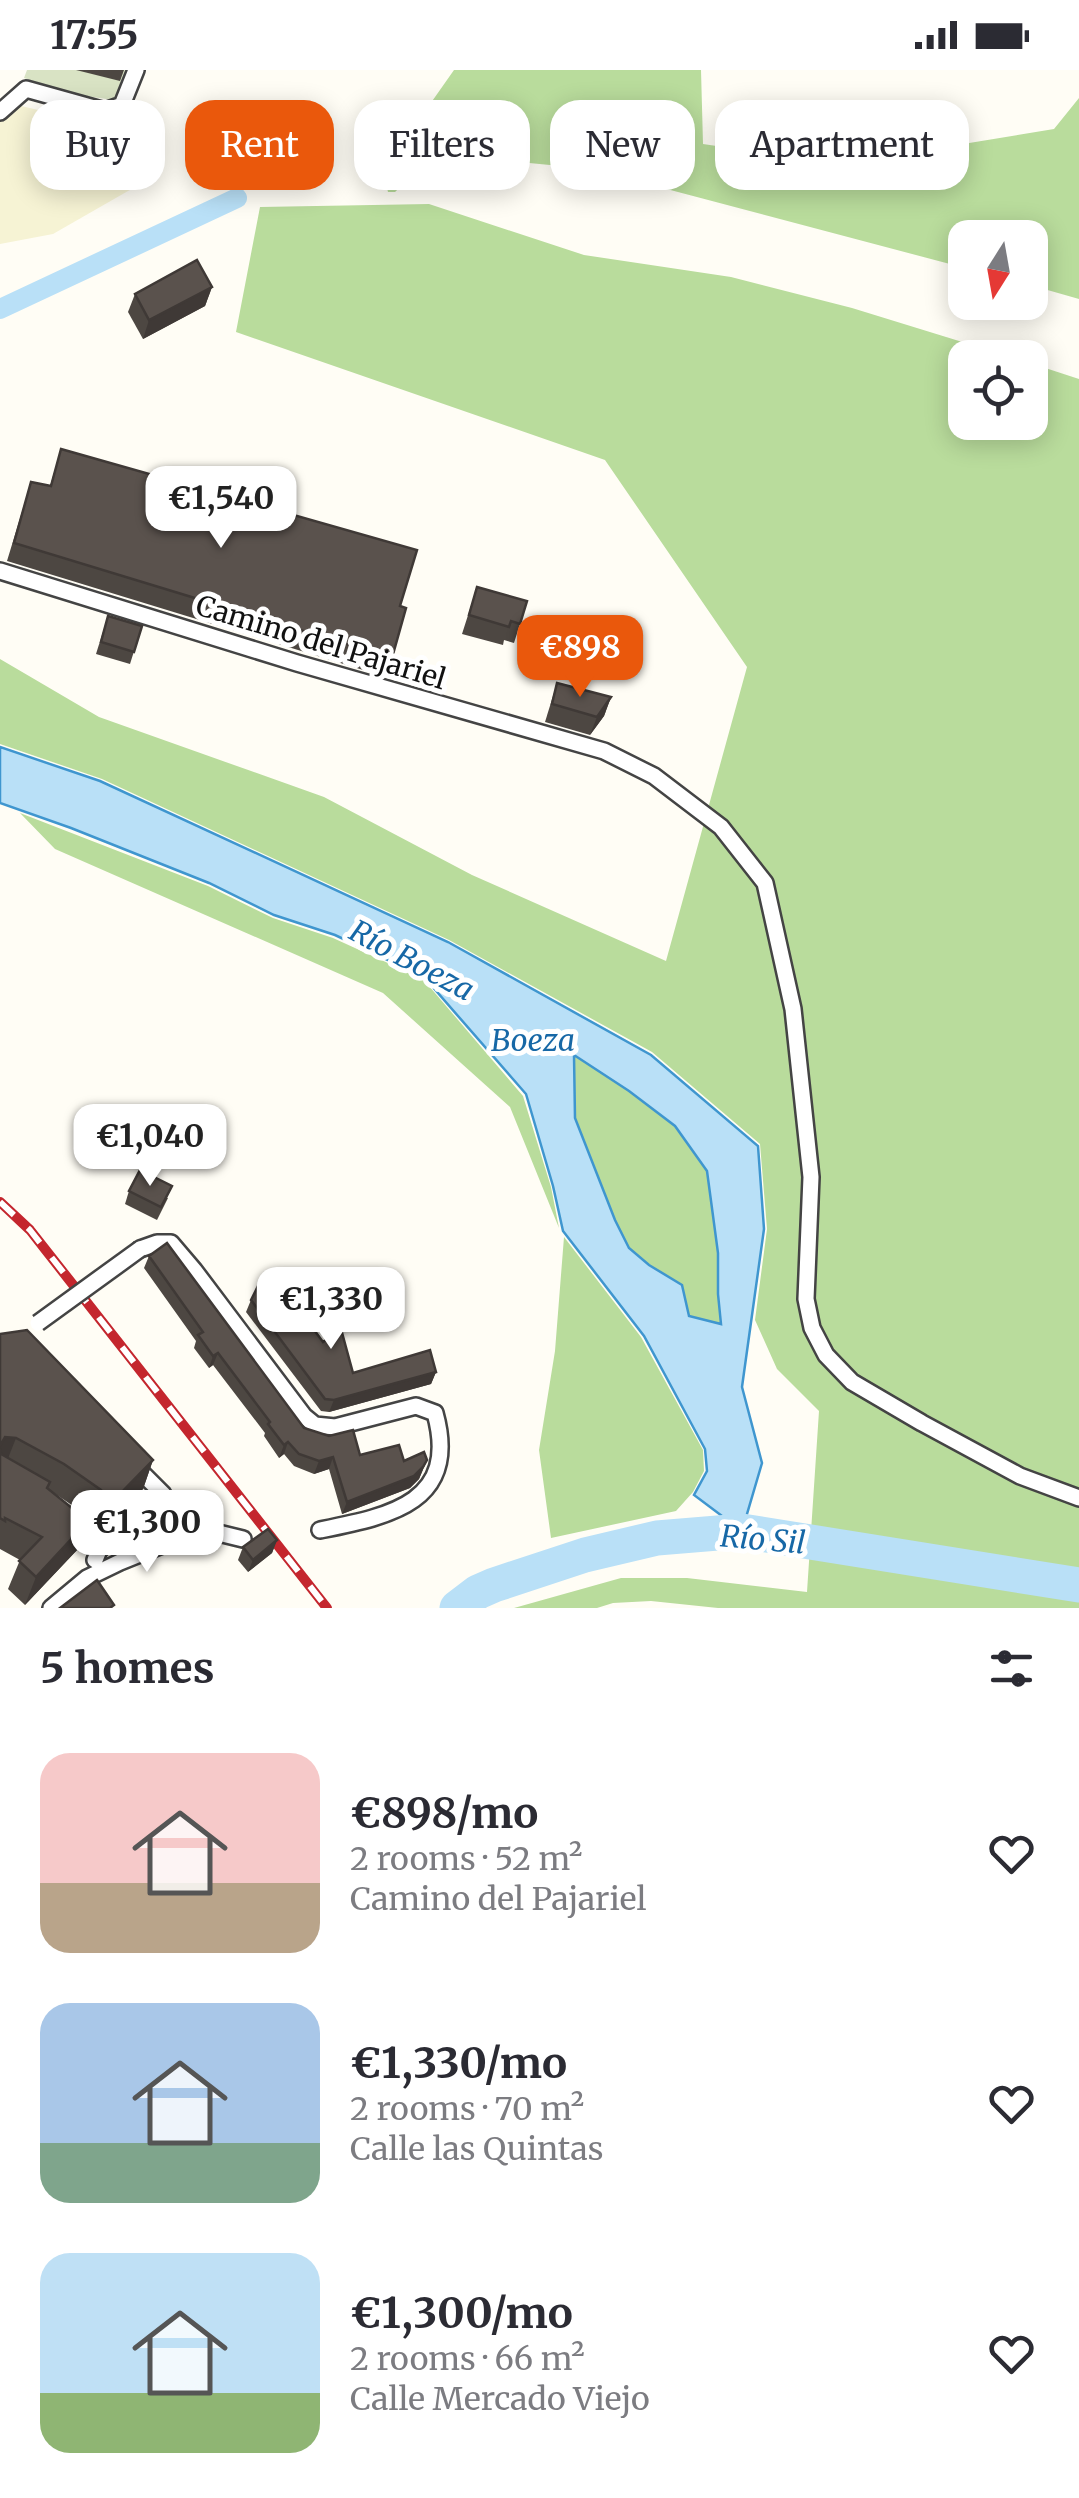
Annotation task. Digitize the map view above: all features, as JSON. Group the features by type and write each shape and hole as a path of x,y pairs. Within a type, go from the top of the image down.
{"street":[{"path":"0,112 26,89 105,111 122,105 136,70"},
{"name":"Camino del Pajariel","path":"0,571 604,751 654,776 721,826 765,883 793,1009 811,1177 806,1299 812,1328 826,1354 852,1382 1020,1476 1079,1498"},
{"path":"33,1328 140,1250 157,1243 171,1244 304,1416 315,1425 334,1427 416,1406 435,1413 441,1435 438,1468 431,1485 400,1510 320,1530"},
{"path":"87,1578 99,1550 163,1494 123,1452"},
{"path":"60,1510 84,1528 99,1550"},
{"path":"51,1608 87,1578 202,1529 243,1539"}],"shaded area":[{"path":"0,101 30,108 30,190 130,190 53,234 0,244"}],"green space":[{"path":"27,70 129,70 120,100 72,94 24,78"},
{"path":"454,70 701,70 703,144 715,146 715,190 969,190 969,143 1054,129 1079,98 1079,299 1048,290 1048,220 948,220 948,264 670,190 695,190 695,100 550,100 550,165 530,163 530,100 433,100"},
{"path":"429,204 584,255 731,277 956,340 948,340 948,440 1048,440 1048,369 1079,379 1079,1608 718,1608 651,1601 597,1608 514,1608 621,1578 687,1578 807,1592 819,1411 777,1369 755,1320 767,1229 760,1144 652,1052 449,940 102,779 0,744 0,659 99,717 324,797 472,875 666,961 747,667 605,460 236,332 260,207"},
{"path":"20,813 208,886 273,918 333,938 423,979 523,1096 551,1187 559,1228 510,1107 383,993 55,849"},
{"path":"573,1055 675,1126 707,1171 722,1324 688,1316 649,1265 629,1248 575,1118"},
{"path":"564,1237 641,1337 703,1450 704,1471 693,1492 676,1511 551,1538 539,1450 555,1351"}],"water":[{"name":"Boeza","path":"0,747 100,781 448,942 651,1055 758,1146 764,1229 742,1387 762,1463 742,1531 694,1495 707,1471 705,1449 644,1336 563,1231 526,1094 424,977 335,935 274,915 209,883 0,803","holes":["574,1055 675,1126 707,1171 718,1253 721,1324 689,1316 682,1285 629,1248 575,1118"]}],"building":[{"path":"197,260 212,287 149,320 135,294"},
{"path":"61,449 417,550 400,606 406,608 392,658 14,543 31,482 51,486"},
{"path":"477,587 527,601 520,624 511,621 509,627 469,615"},
{"path":"108,616 142,626 134,652 101,642"},
{"path":"557,683 611,697 597,717 552,704"},
{"path":"140,1170 172,1186 161,1207 129,1191"},
{"path":"167,1243 304,1428 329,1436 353,1430 360,1455 399,1445 404,1461 424,1452 427,1460 423,1467 414,1476 347,1502 333,1457 319,1461 299,1454 288,1442 284,1445 218,1353 213,1356 198,1335 203,1332 149,1256"},
{"path":"260,1282 272,1285 286,1304 291,1300 323,1342 341,1329 353,1373 430,1350 436,1372 334,1400 325,1399 251,1300"},
{"path":"27,1330 153,1460 111,1503 101,1490 64,1464 16,1438 5,1437 0,1446 0,1334"},
{"path":"0,1449 1,1454 50,1482 47,1488 88,1521 36,1577 19,1561 42,1537 0,1518"},
{"path":"268,1529 277,1540 253,1560 243,1547"},
{"path":"97,1580 114,1605 60,1608"}],"waterway":[{"path":"0,309 237,198"},
{"name":"Río Sil","path":"457,1608 494,1585 585,1555 657,1538 742,1531 1079,1585"}],"railway":[{"path":"0,1202 30,1230 327,1608"}],"water label":[{"name":"Río Boeza","path":"412,960"}]}
